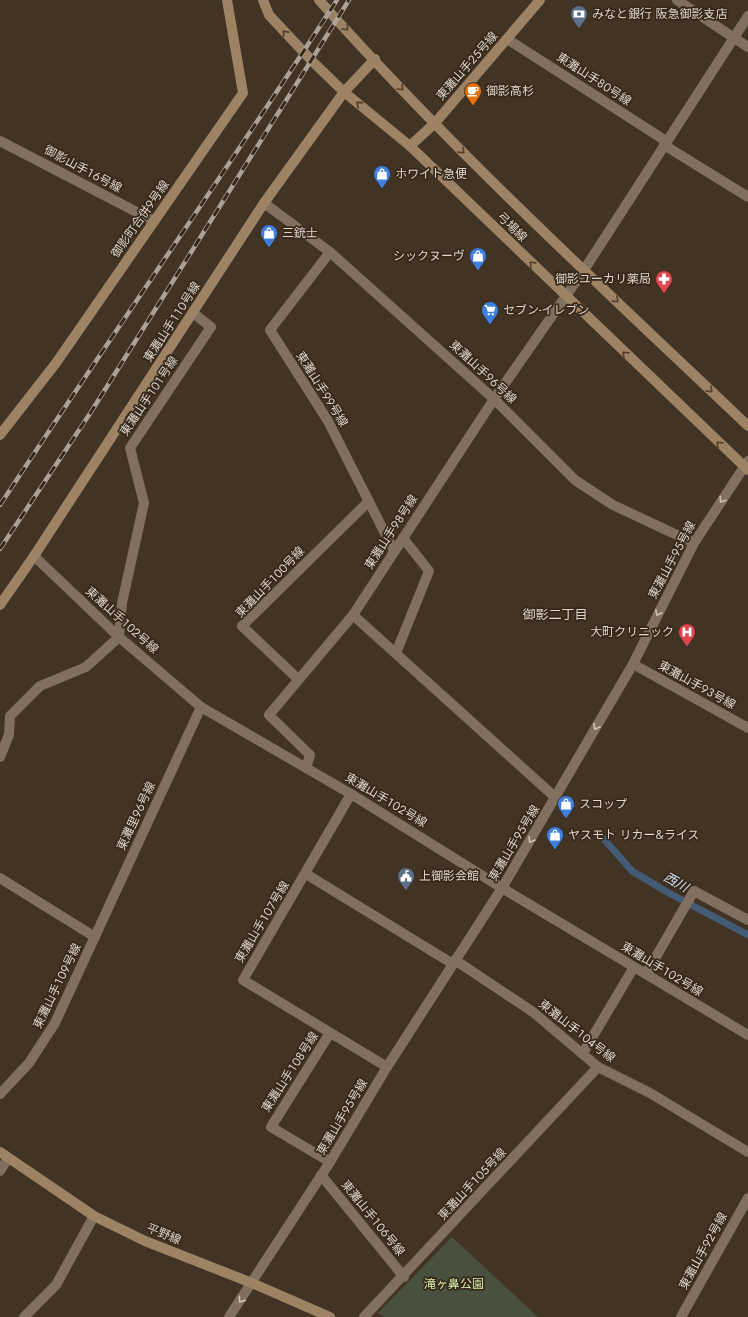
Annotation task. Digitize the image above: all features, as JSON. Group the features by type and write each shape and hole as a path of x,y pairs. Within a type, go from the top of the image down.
{"street":[{"name":"御影町合併９号線","path":"0,435 56,363 243,93 227,0"},
{"name":"弓場線","path":"263,0 269,15 312,61 344,92 410,146 565,297 747,466"},
{"name":"弓場線","path":"319,0 434,123 584,270 748,426"},
{"name":"東灘山手２５号線","path":"410,146 434,123 540,0"},
{"path":"676,0 748,47"},
{"name":"東灘山手９８号線","path":"306,768 310,755 270,715 298,679 353,615 494,399 584,270 748,16"},
{"name":"東灘山手８０号線","path":"507,39 748,197"},
{"name":"東灘山手１１０号線","path":"0,605 34,556 264,203 344,92 374,59"},
{"name":"御影山手１６号線","path":"0,140 154,221"},
{"name":"東灘山手９６号線","path":"264,203 330,252 494,399 574,480 613,505 694,543"},
{"name":"東灘山手９９号線","path":"330,252 270,330 328,421 394,551"},
{"name":"東灘山手１０１号線","path":"119,637 122,603 144,503 130,448 211,327 193,313"},
{"name":"東灘山手９５号線","path":"229,1317 330,1162 387,1067 502,888 633,664 694,543 747,466"},
{"name":"東灘山手１００号線","path":"298,679 242,626 369,501"},
{"path":"396,653 429,571 403,538"},
{"name":"東灘山手１０２号線","path":"34,556 119,637 201,707 351,794 502,888 748,1035"},
{"path":"353,615 556,798"},
{"path":"0,757 9,735 10,716 40,686 86,667 119,637"},
{"name":"東灘山手９３号線","path":"633,664 748,728"},
{"name":"東灘里９６号線","path":"95,937 201,707"},
{"name":"東灘山手１０７号線","path":"351,794 306,874 243,980 330,1034 387,1067"},
{"name":"東灘山手１０４号線","path":"306,874 454,962 533,1012 598,1067 650,1093 748,1152"},
{"name":"東灘山手１０９号線","path":"0,878 95,937 55,1023 43,1044 29,1064 0,1094"},
{"path":"646,974 694,891 748,920"},
{"path":"583,1053 634,967"},
{"name":"東灘山手１０８号線","path":"330,1034 271,1126 330,1162"},
{"name":"東灘山手１０５号線","path":"364,1317 598,1067"},
{"path":"0,1171 4,1155"},
{"name":"平野線","path":"4,1155 94,1216 145,1241 252,1282 330,1317"},
{"name":"東灘山手１０６号線","path":"321,1175 404,1276"},
{"name":"東灘山手９２号線","path":"681,1317 748,1198"},
{"path":"27,1316 56,1285 94,1216"}],"green space":[{"name":"滝ヶ鼻公園","path":"452,1237 538,1317 385,1317 378,1313"}],"waterway":[{"name":"西川","path":"603,838 632,871 667,892 748,935"}],"railway":[{"path":"0,505 254,127 337,0"},
{"path":"0,549 91,412 349,0"}],"place":[{"name":"みなと銀行 阪急御影支店","path":"579,29"},
{"name":"御影高杉","path":"473,106"},
{"name":"ホワイト急便","path":"382,189"},
{"name":"三銃士","path":"269,248"},
{"name":"シックヌーヴ","path":"478,271"},
{"name":"御影ユーカリ薬局","path":"664,294"},
{"name":"セブン-イレブン","path":"490,325"},
{"name":"大町クリニック","path":"687,647"},
{"name":"スコップ","path":"566,819"},
{"name":"ヤスモト リカー&ライス","path":"555,850"},
{"name":"上御影会館","path":"406,891"}],"district":[{"name":"御影二丁目","path":"555,614"}]}
